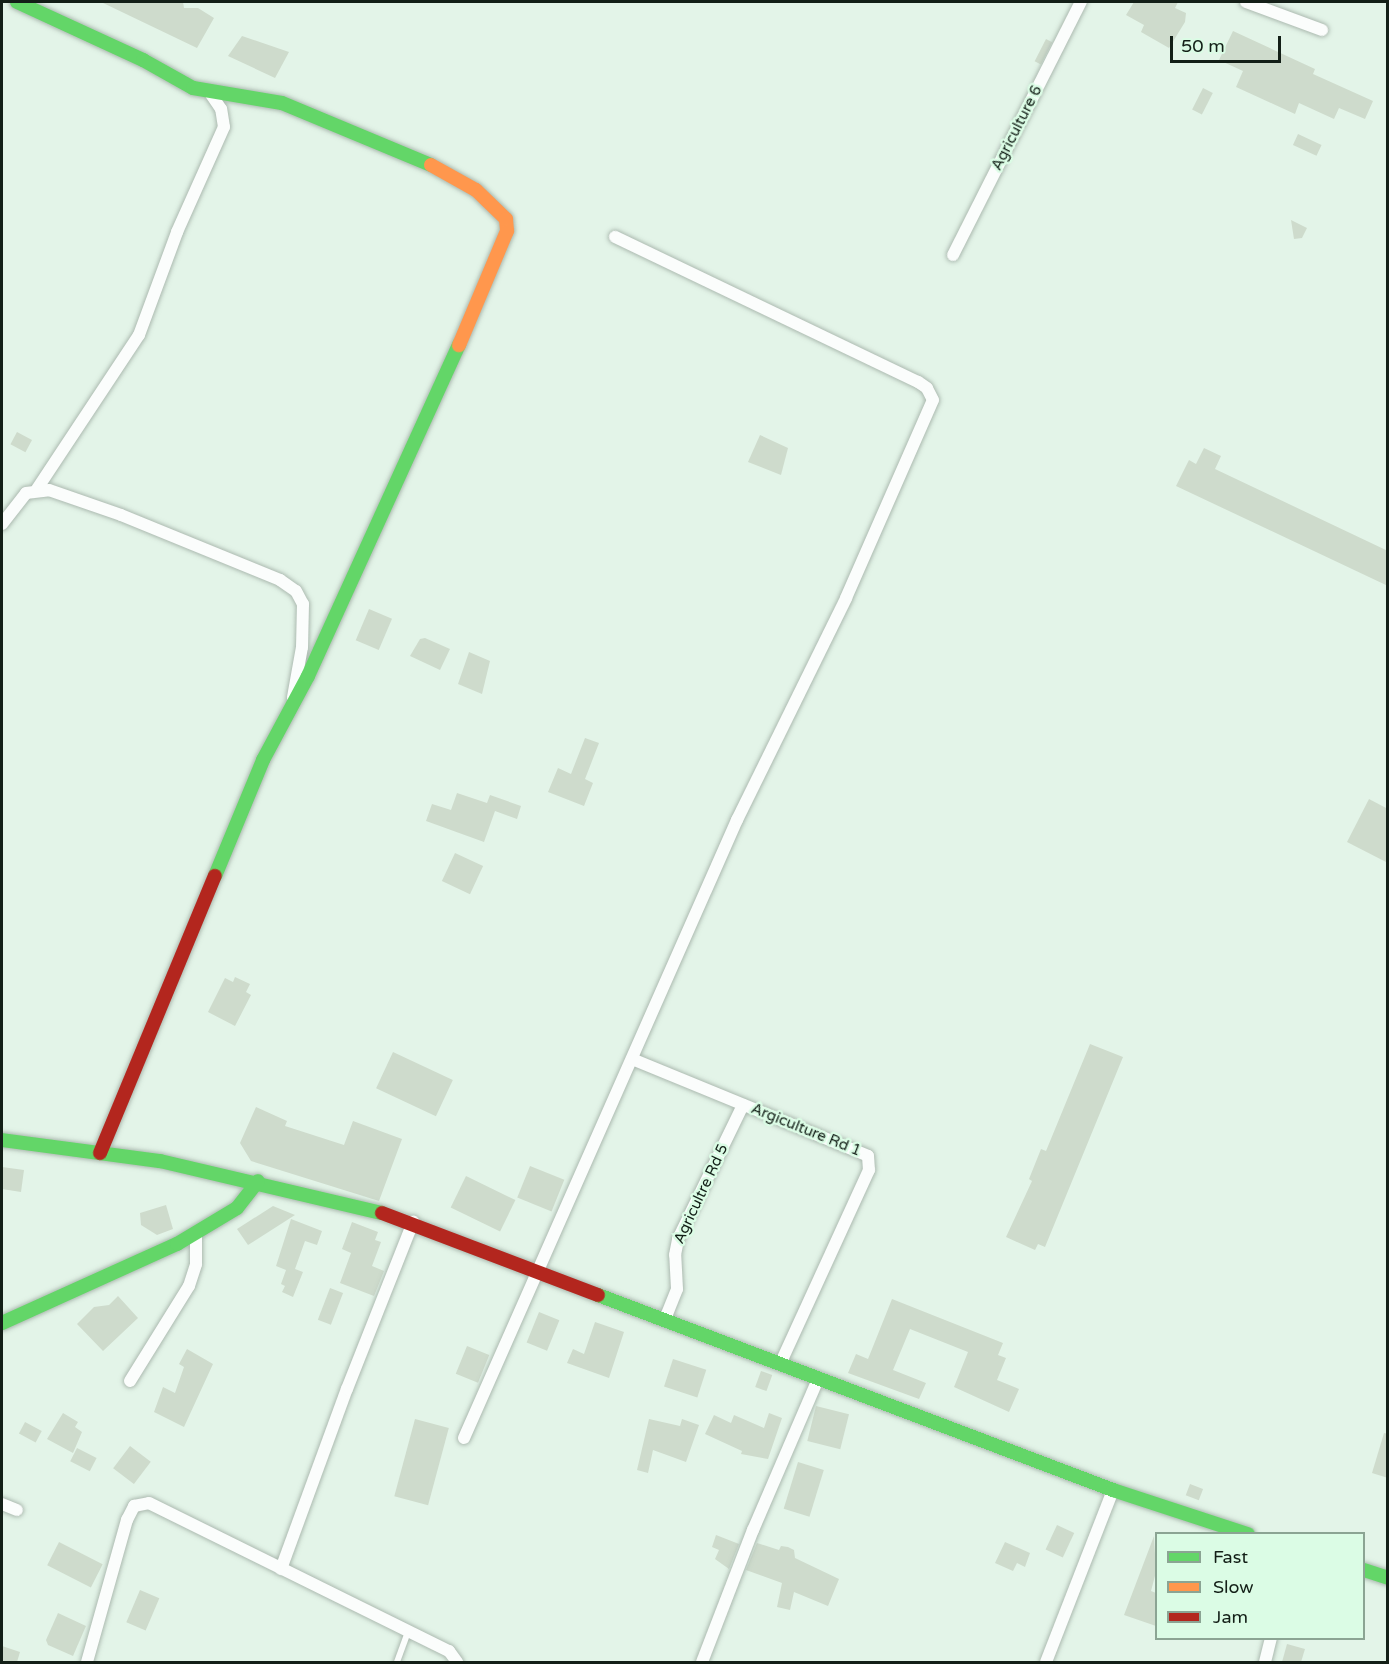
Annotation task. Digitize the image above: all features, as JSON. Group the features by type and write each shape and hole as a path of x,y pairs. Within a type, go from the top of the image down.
{"street":[{"path":"17,2 211,94 282,103 398,150 476,190 506,219 507,231 468,328 233,829 100,1153"},
{"name":"Agriculture 6","path":"953,255 1081,2"},
{"path":"1246,2 1322,30"},
{"path":"2,524 15,502 37,489 139,335 177,232 224,127 221,109 211,94"},
{"path":"464,1438 737,820 893,498 933,400 927,388 918,382 615,237"},
{"path":"37,489 132,519 259,570 296,591 303,604 304,627 291,709"},
{"name":"Argiculture Rd 1","path":"632,1059 743,1106 861,1151 870,1161 829,1262 780,1364"},
{"name":"Agricultre Rd 5","path":"665,1319 678,1281 676,1246 743,1106"},
{"path":"2,1140 100,1153 258,1181 363,1206 413,1222 818,1379 1113,1490 1245,1532"},
{"path":"2,1323 196,1234 237,1208 258,1181"},
{"path":"281,1569 413,1222"},
{"path":"130,1381 189,1286 196,1264 196,1234"},
{"path":"702,1662 753,1530 818,1379"},
{"path":"1046,1662 1113,1490"},
{"path":"87,1662 117,1547 134,1506 149,1503 449,1651 457,1662"},
{"path":"2,1504 17,1509"},
{"path":"1365,1570 1388,1578"},
{"path":"1265,1662 1270,1640"}],"lane":[{"path":"397,1662 408,1632"}],"building":[{"path":"101,2 183,2 184,8 198,8 214,18 197,48"},
{"path":"1134,2 1178,2 1175,8 1186,13 1185,22 1169,48 1141,32 1144,25 1126,15"},
{"path":"1233,31 1315,69 1313,74 1373,101 1365,119 1339,108 1334,119 1299,103 1295,114 1236,87 1243,71 1219,60"},
{"path":"242,36 289,52 275,78 228,56"},
{"path":"1046,39 1052,42 1041,64 1035,61"},
{"path":"1203,88 1213,93 1202,114 1192,109"},
{"path":"1298,134 1322,145 1316,156 1293,145"},
{"path":"1291,220 1307,228 1302,238 1294,239"},
{"path":"17,432 32,440 25,452 10,444"},
{"path":"760,435 788,448 781,475 748,462"},
{"path":"1204,448 1221,456 1215,469 1388,551 1388,586 1176,486 1189,460 1196,464"},
{"path":"369,609 392,619 379,650 356,640"},
{"path":"425,638 450,649 440,670 410,656 420,639"},
{"path":"469,652 490,661 482,694 458,684"},
{"path":"585,738 599,743 585,779 593,783 584,806 548,792 558,768 571,774"},
{"path":"457,793 487,803 490,795 521,806 517,819 495,811 484,842 426,821 432,804 451,810"},
{"path":"1369,799 1388,809 1388,863 1347,842"},
{"path":"455,853 483,866 470,894 442,881"},
{"path":"235,977 250,984 246,992 251,995 235,1026 208,1012 225,978 233,982"},
{"path":"1090,1044 1123,1057 1045,1247 1038,1244 1035,1250 1006,1237 1032,1181 1029,1179 1041,1149 1046,1151"},
{"path":"393,1052 453,1080 436,1116 376,1088"},
{"path":"256,1107 287,1121 285,1126 344,1145 353,1121 402,1139 379,1201 251,1161 240,1143"},
{"path":"530,1166 564,1180 552,1211 517,1198"},
{"path":"2,1167 24,1170 21,1192 2,1189"},
{"path":"466,1176 515,1200 500,1232 451,1207"},
{"path":"166,1205 173,1229 157,1235 141,1225 140,1213"},
{"path":"273,1206 295,1215 248,1245 237,1229"},
{"path":"291,1219 322,1231 317,1245 305,1241 295,1269 303,1272 293,1297 282,1292 285,1286 281,1284 286,1270 276,1266"},
{"path":"352,1222 378,1232 375,1240 381,1242 372,1266 384,1271 374,1296 340,1283 351,1253 342,1249"},
{"path":"330,1288 343,1293 331,1325 318,1320"},
{"path":"118,1296 138,1318 103,1351 77,1324 94,1307 109,1305"},
{"path":"892,1299 1003,1343 998,1355 1006,1358 997,1380 1019,1389 1009,1412 954,1387 968,1352 910,1329 893,1370 926,1383 919,1399 848,1373 856,1354 868,1359"},
{"path":"539,1312 559,1320 547,1351 527,1343"},
{"path":"595,1322 624,1332 609,1378 567,1363 573,1349 584,1354"},
{"path":"467,1346 489,1355 478,1383 456,1374"},
{"path":"187,1349 213,1364 184,1427 154,1412 163,1387 175,1393 184,1367 179,1364"},
{"path":"673,1359 706,1370 697,1397 664,1387"},
{"path":"761,1371 772,1375 766,1391 755,1387"},
{"path":"816,1406 849,1414 840,1449 807,1441"},
{"path":"63,1413 78,1422 75,1427 82,1432 73,1453 47,1439"},
{"path":"769,1413 782,1418 768,1459 741,1454 742,1451 705,1434 714,1415 731,1423 734,1415 764,1428"},
{"path":"415,1419 449,1428 428,1505 394,1496"},
{"path":"649,1419 680,1426 682,1419 699,1425 686,1462 653,1450 648,1473 637,1470"},
{"path":"25,1422 42,1431 36,1442 19,1433"},
{"path":"1384,1433 1388,1434 1388,1478 1372,1473"},
{"path":"130,1446 151,1462 134,1484 113,1468"},
{"path":"77,1448 97,1458 90,1471 70,1461"},
{"path":"798,1462 824,1470 809,1517 784,1509"},
{"path":"1190,1484 1203,1489 1199,1500 1186,1495"},
{"path":"1057,1525 1074,1533 1063,1558 1046,1549"},
{"path":"716,1535 739,1544 729,1569 715,1559 719,1550 712,1547"},
{"path":"1154,1536 1155,1576 1151,1591 1155,1593 1155,1626 1124,1615"},
{"path":"59,1542 103,1564 91,1587 47,1565"},
{"path":"1005,1542 1030,1553 1025,1567 1017,1563 1013,1571 995,1563"},
{"path":"757,1543 779,1550 781,1546 788,1547 794,1550 795,1558 839,1579 828,1606 794,1592 790,1610 777,1607 782,1583 746,1570"},
{"path":"140,1590 159,1598 146,1630 126,1622"},
{"path":"58,1613 86,1626 73,1656 48,1645 46,1640"},
{"path":"1287,1644 1305,1649 1301,1662 1282,1662"},
{"path":"2,1646 20,1652 17,1662 2,1662"}],"traffic: fast":[{"path":"17,2 143,60 193,88 282,103 431,165"},
{"path":"215,876 263,760 308,676 459,345"},
{"path":"2,1140 160,1161 382,1213"},
{"path":"2,1323 177,1244 237,1208 258,1181"},
{"path":"598,1295 1113,1490 1242,1532"},
{"path":"1365,1570 1388,1578"}],"traffic: slow":[{"path":"431,165 476,190 506,219 507,231 459,345"}],"traffic: jam":[{"path":"100,1153 215,876"},
{"path":"382,1213 598,1295"}]}
